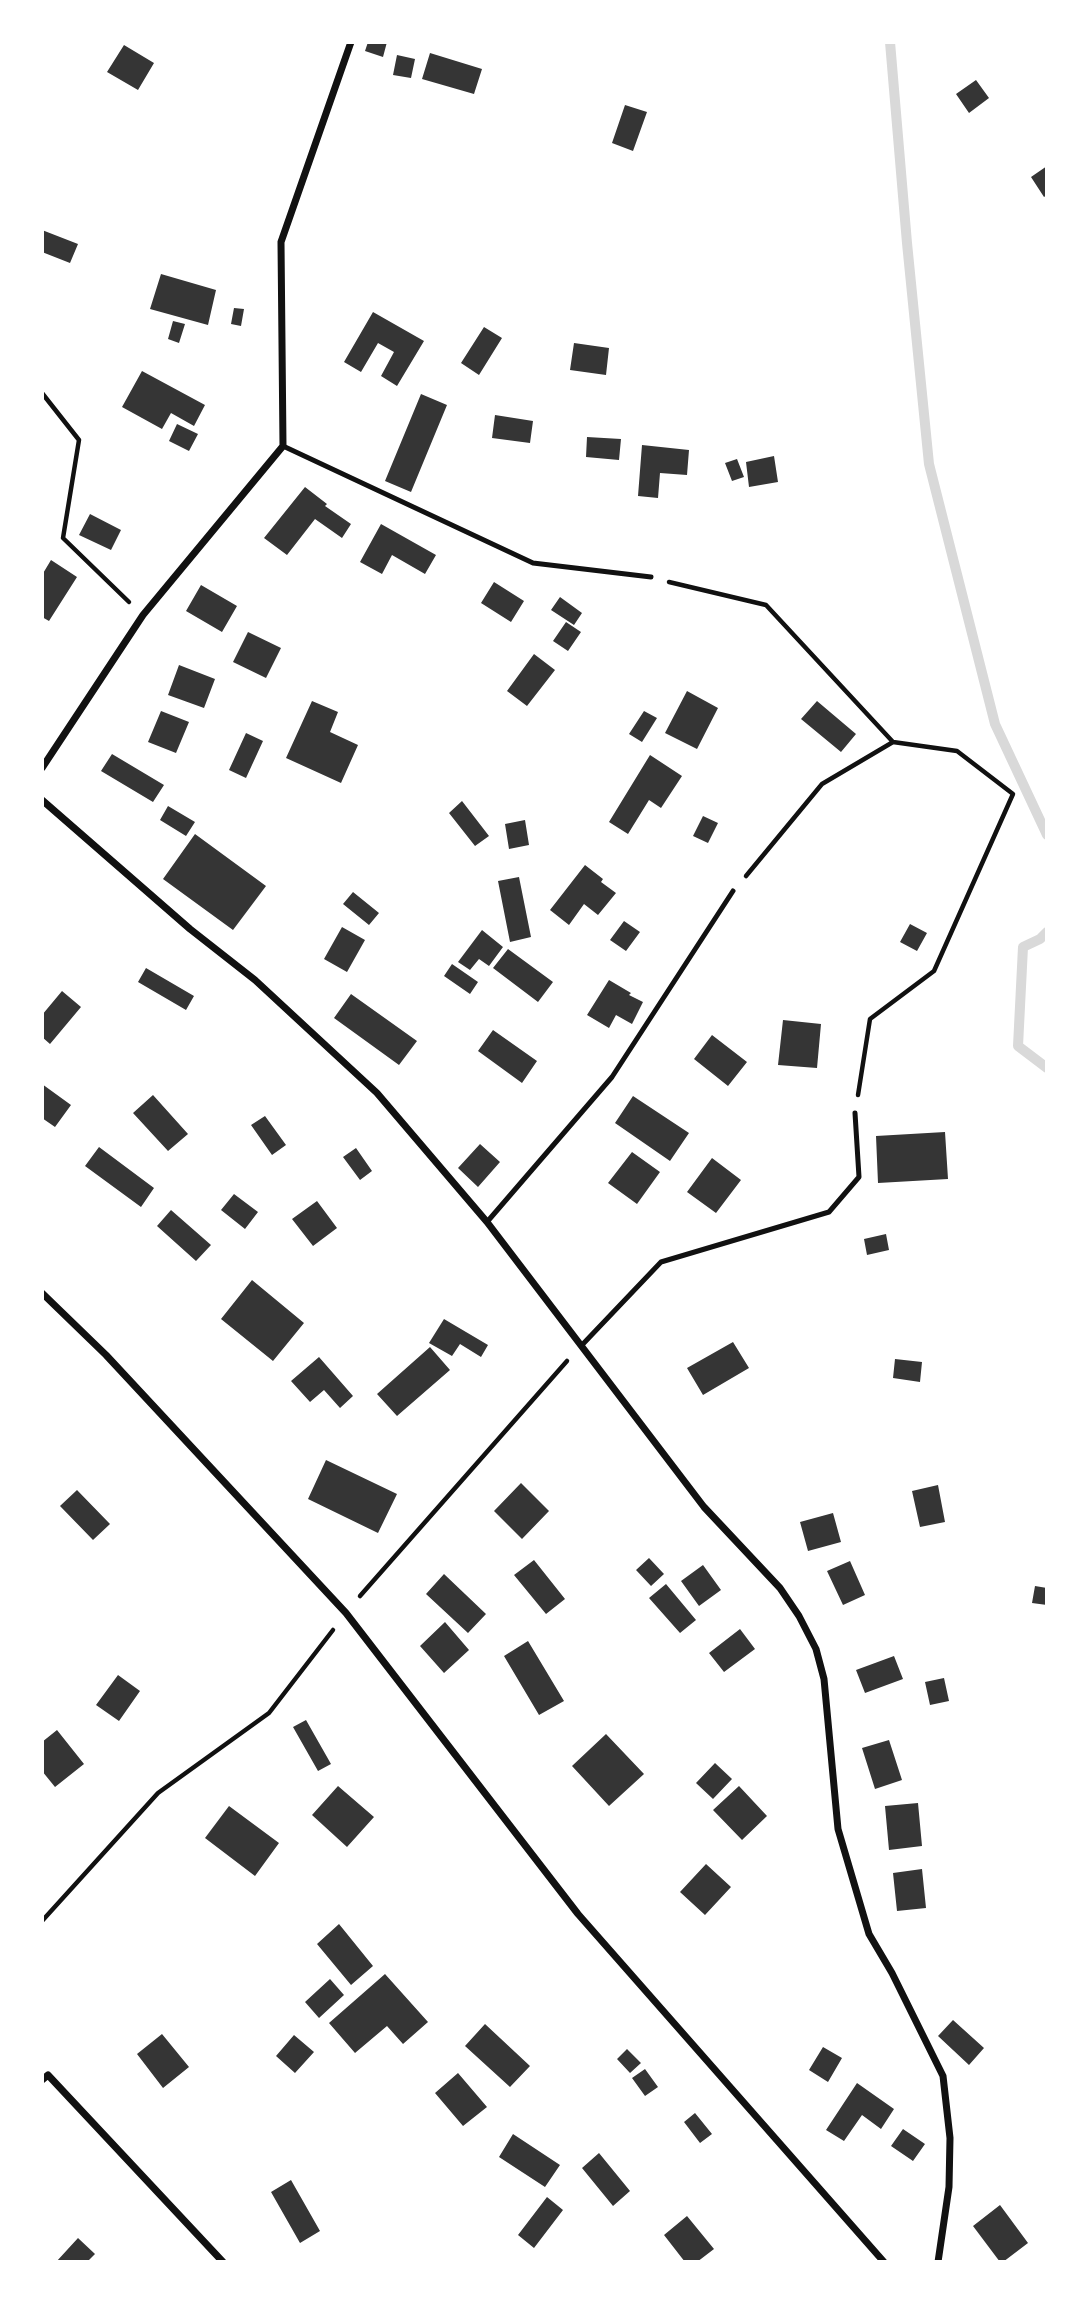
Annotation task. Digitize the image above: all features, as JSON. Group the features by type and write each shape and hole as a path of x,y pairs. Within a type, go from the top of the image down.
{"street":[{"path":"42,768 143,615 283,446 281,242 351,42"},
{"path":"42,800 312,1031 377,1093 487,1222 704,1507 780,1588 799,1616 816,1649 824,1679 838,1829 869,1934 892,1973 943,2076 950,2138 949,2187 938,2262"},
{"path":"42,1293 106,1355 346,1613 578,1914 884,2262"},
{"path":"42,2080 48,2075 223,2262"}],"lane":[{"path":"283,446 533,562 651,578"},
{"path":"487,1222 611,1077 733,891"},
{"path":"582,1345 661,1262 829,1212 859,1177 856,1113"}],"path":[{"path":"42,393 79,440 63,538 143,615"},
{"path":"651,578 766,605 893,742 957,751 1013,794 934,971 870,1019 856,1113"},
{"path":"733,891 822,785 893,742"},
{"path":"42,1921 158,1793 269,1713 346,1613 582,1345"}],"building":[{"path":"368,42 387,42 383,57 365,51"},
{"path":"124,45 154,63 138,90 107,72"},
{"path":"430,53 482,69 474,94 422,79"},
{"path":"397,55 415,59 411,78 393,75"},
{"path":"976,80 989,98 969,113 956,94"},
{"path":"625,105 647,112 633,151 612,143"},
{"path":"1047,166 1047,195 1044,197 1031,177"},
{"path":"42,230 78,244 70,263 42,252"},
{"path":"161,274 216,290 208,325 150,309"},
{"path":"234,308 244,309 241,326 231,324"},
{"path":"373,312 424,341 397,386 381,376 394,352 378,343 361,372 344,362"},
{"path":"173,321 185,324 179,343 168,339"},
{"path":"484,327 502,338 479,375 461,363"},
{"path":"574,343 609,348 606,375 570,370"},
{"path":"142,371 205,405 194,426 171,413 162,429 122,407"},
{"path":"421,394 447,405 411,492 385,481"},
{"path":"495,415 533,421 530,443 492,438"},
{"path":"177,424 198,434 189,451 169,441"},
{"path":"587,437 621,439 619,460 586,457"},
{"path":"642,445 689,450 687,475 660,473 658,498 638,496"},
{"path":"774,456 778,482 749,487 746,462"},
{"path":"737,459 744,477 732,481 725,463"},
{"path":"305,487 327,504 325,506 351,524 342,538 315,519 287,555 264,538"},
{"path":"90,514 121,530 111,550 79,535"},
{"path":"381,524 436,555 425,574 392,555 382,574 360,562"},
{"path":"51,560 77,577 49,621 42,617 42,575"},
{"path":"494,582 524,601 511,622 481,603"},
{"path":"201,585 237,606 222,632 186,611"},
{"path":"560,597 582,613 574,625 551,610"},
{"path":"566,622 581,632 568,651 553,641"},
{"path":"248,632 281,648 266,678 233,662"},
{"path":"534,654 555,670 527,706 507,691"},
{"path":"179,665 215,679 204,708 168,695"},
{"path":"687,691 718,708 697,749 665,733"},
{"path":"312,701 338,712 330,732 358,745 341,783 286,758"},
{"path":"817,701 856,734 841,752 801,719"},
{"path":"161,711 189,722 176,753 148,742"},
{"path":"644,711 657,718 642,742 629,734"},
{"path":"246,733 263,741 246,778 229,770"},
{"path":"112,754 164,785 153,802 101,771"},
{"path":"650,755 682,776 661,808 649,800 628,834 609,822"},
{"path":"462,801 489,836 475,846 449,813"},
{"path":"168,806 195,822 186,836 160,820"},
{"path":"703,816 718,823 708,843 693,836"},
{"path":"525,820 529,845 509,849 505,824"},
{"path":"195,834 266,886 233,930 163,879"},
{"path":"585,865 616,893 598,915 584,904 569,925 550,910"},
{"path":"519,877 531,937 510,942 498,881"},
{"path":"353,892 379,913 369,925 343,904"},
{"path":"624,921 640,932 626,951 610,940"},
{"path":"910,924 927,933 917,951 900,942"},
{"path":"342,927 365,940 347,972 324,959"},
{"path":"482,930 503,947 489,966 479,959 470,970 458,962"},
{"path":"508,949 553,982 538,1002 493,968"},
{"path":"452,964 478,982 470,994 444,976"},
{"path":"146,968 194,996 186,1010 138,982"},
{"path":"609,980 643,1002 632,1024 616,1015 609,1028 587,1015"},
{"path":"62,991 81,1007 50,1044 42,1037 42,1015"},
{"path":"351,994 417,1041 399,1065 334,1018"},
{"path":"783,1020 821,1024 817,1068 778,1065"},
{"path":"493,1030 537,1061 522,1083 478,1051"},
{"path":"712,1035 747,1062 728,1086 694,1059"},
{"path":"42,1084 71,1105 55,1127 42,1118"},
{"path":"153,1095 188,1134 168,1151 133,1113"},
{"path":"633,1096 689,1133 670,1161 615,1123"},
{"path":"265,1116 286,1145 272,1155 251,1125"},
{"path":"945,1132 948,1179 878,1183 876,1136"},
{"path":"480,1144 500,1162 478,1187 458,1168"},
{"path":"99,1147 154,1188 141,1207 85,1166"},
{"path":"356,1148 372,1171 360,1180 343,1157"},
{"path":"632,1152 660,1172 637,1204 608,1183"},
{"path":"712,1158 741,1180 716,1213 687,1192"},
{"path":"234,1194 258,1212 245,1229 221,1210"},
{"path":"317,1201 337,1228 313,1246 292,1219"},
{"path":"171,1210 211,1245 196,1261 157,1226"},
{"path":"886,1234 889,1250 867,1255 864,1239"},
{"path":"252,1280 304,1323 273,1361 221,1319"},
{"path":"444,1319 488,1345 481,1357 460,1344 452,1356 429,1343"},
{"path":"733,1342 749,1368 703,1395 687,1368"},
{"path":"430,1347 450,1370 397,1416 377,1394"},
{"path":"319,1357 353,1396 340,1408 324,1390 310,1402 291,1381"},
{"path":"895,1359 922,1362 920,1382 893,1378"},
{"path":"326,1460 397,1494 378,1533 308,1499"},
{"path":"521,1483 549,1511 522,1539 494,1511"},
{"path":"938,1485 945,1522 920,1527 912,1491"},
{"path":"77,1490 110,1524 93,1540 60,1506"},
{"path":"833,1513 841,1542 808,1551 800,1522"},
{"path":"649,1558 664,1574 651,1586 636,1570"},
{"path":"534,1560 565,1599 546,1614 514,1575"},
{"path":"850,1561 865,1595 843,1605 827,1571"},
{"path":"703,1565 721,1590 699,1606 681,1581"},
{"path":"444,1574 486,1614 468,1633 426,1594"},
{"path":"666,1584 696,1620 680,1633 649,1598"},
{"path":"1035,1586 1047,1588 1047,1605 1032,1603"},
{"path":"445,1622 469,1650 444,1673 420,1646"},
{"path":"740,1629 755,1649 724,1672 709,1653"},
{"path":"528,1641 564,1701 539,1715 504,1656"},
{"path":"894,1656 903,1679 865,1693 856,1670"},
{"path":"118,1675 140,1691 119,1721 96,1705"},
{"path":"944,1678 949,1701 930,1705 925,1682"},
{"path":"306,1720 331,1764 318,1771 293,1727"},
{"path":"57,1730 84,1764 55,1787 42,1771 42,1742"},
{"path":"606,1734 644,1774 609,1806 572,1766"},
{"path":"889,1740 902,1780 875,1789 862,1748"},
{"path":"715,1763 732,1779 713,1799 696,1783"},
{"path":"338,1786 374,1817 347,1847 312,1815"},
{"path":"739,1786 767,1816 742,1840 713,1810"},
{"path":"918,1803 922,1846 889,1850 885,1806"},
{"path":"229,1806 279,1843 255,1876 205,1838"},
{"path":"706,1864 731,1887 705,1915 680,1892"},
{"path":"922,1869 926,1908 897,1911 893,1873"},
{"path":"339,1924 373,1966 351,1985 317,1944"},
{"path":"385,1974 428,2022 403,2044 387,2026 355,2053 329,2023"},
{"path":"330,1979 344,1995 319,2018 305,2002"},
{"path":"953,2020 984,2048 969,2065 938,2036"},
{"path":"485,2024 530,2066 510,2087 465,2046"},
{"path":"162,2034 189,2067 163,2088 137,2054"},
{"path":"294,2035 314,2052 295,2073 276,2056"},
{"path":"823,2047 842,2058 828,2082 809,2070"},
{"path":"627,2049 641,2063 630,2073 617,2059"},
{"path":"645,2069 658,2087 645,2096 632,2078"},
{"path":"458,2073 487,2107 463,2126 435,2093"},
{"path":"857,2083 894,2109 881,2129 862,2115 844,2141 826,2130"},
{"path":"695,2113 712,2134 700,2143 684,2122"},
{"path":"903,2129 925,2144 913,2161 891,2146"},
{"path":"513,2134 560,2165 545,2187 499,2157"},
{"path":"599,2153 630,2191 613,2206 582,2168"},
{"path":"291,2180 320,2231 300,2243 271,2192"},
{"path":"547,2197 563,2210 534,2248 518,2235"},
{"path":"1000,2205 1028,2243 1003,2262 1000,2262 973,2226"},
{"path":"687,2216 714,2249 697,2262 685,2262 664,2235"},
{"path":"78,2238 95,2254 87,2262 56,2262"}],"waterway":[{"path":"890,42 929,464 995,724 1047,835"},
{"path":"1047,932 1040,939 1023,947 1018,1046 1047,1068"}]}
